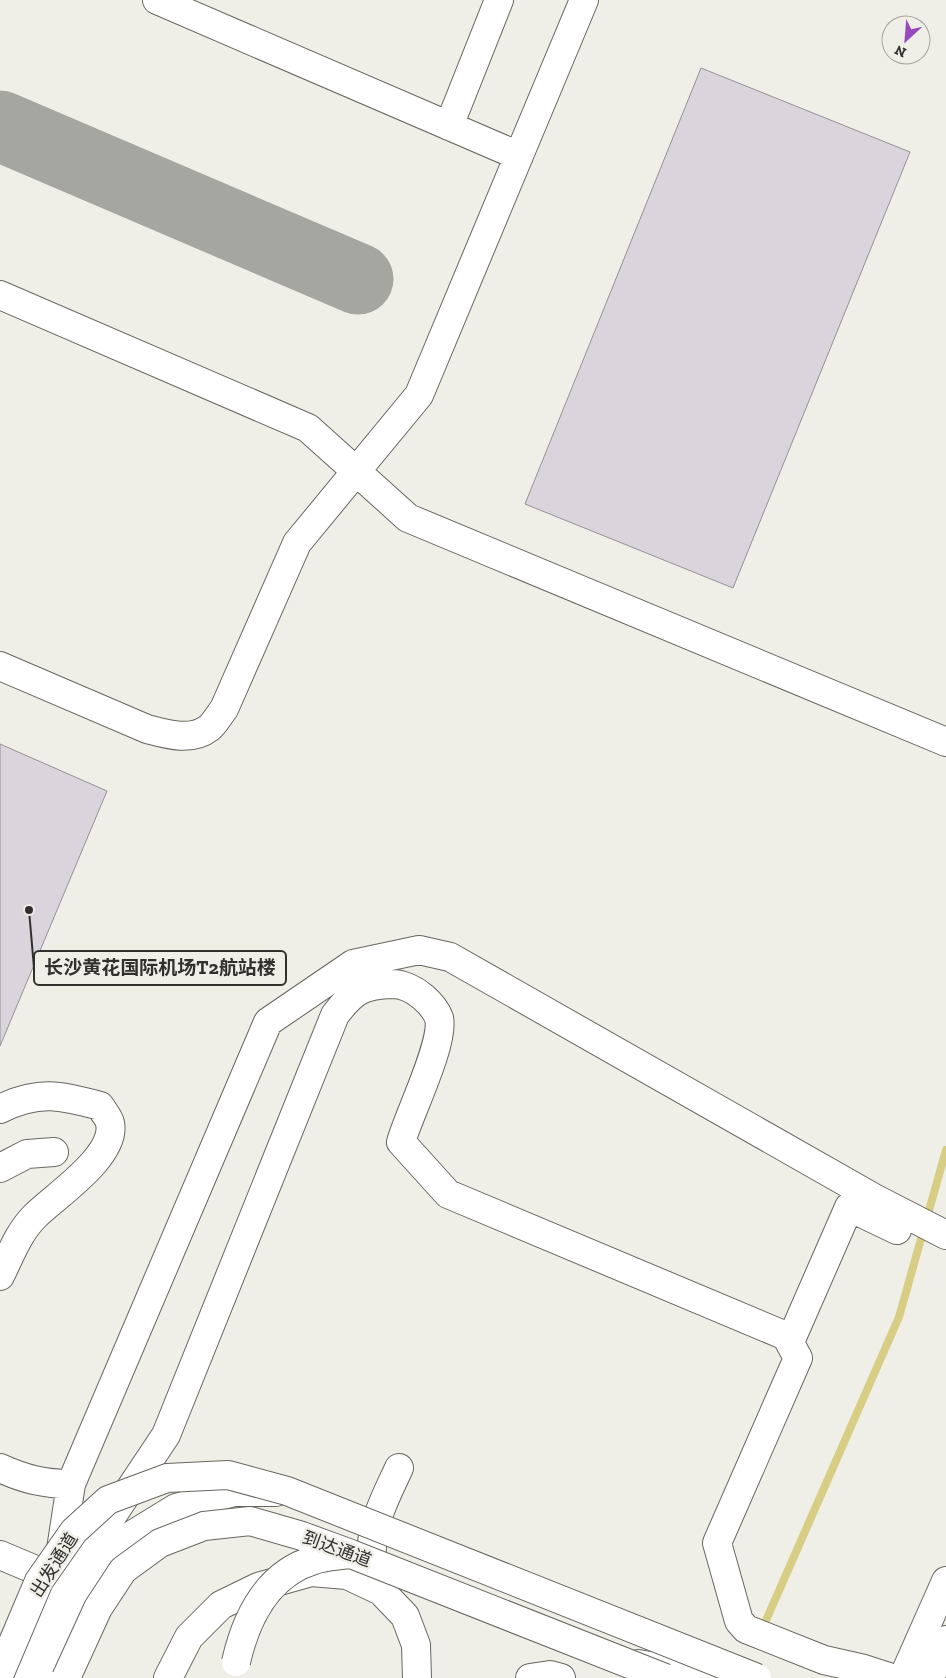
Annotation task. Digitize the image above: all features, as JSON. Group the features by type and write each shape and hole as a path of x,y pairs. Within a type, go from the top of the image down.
{"street":[{"path":"157,0 519,156"},
{"path":"449,126 499,0"},
{"path":"0,666 147,729 168,735 187,736 208,728 224,709 297,543 419,394 584,0"},
{"path":"0,295 308,428 408,518 946,742"},
{"path":"21,1678 55,1591 71,1484 268,1022 353,964 419,950 450,957 869,1206 946,1254"},
{"path":"55,1591 166,1435 335,1015 350,994 371,985 396,984 417,991 431,1004 439,1019 438,1042 408,1118 401,1142 448,1194 786,1336 798,1358 717,1543 739,1621 746,1629 824,1660 864,1668 892,1678"},
{"path":"0,1109 36,1097 53,1095 100,1106 110,1122 108,1142 94,1162 34,1217 19,1236 0,1276"},
{"path":"0,1168 27,1154 54,1152"},
{"path":"790,1342 849,1207 869,1206 946,1235"},
{"path":"0,1468 23,1478 46,1484 71,1484"},
{"path":"399,1468 382,1504 372,1534 371,1565 381,1590 404,1616 416,1645 418,1678"},
{"name":"出发通道","path":"0,1673 39,1581 74,1531 108,1500 167,1478 228,1475 287,1492 757,1678"},
{"path":"48,1678 72,1622 100,1573 132,1535 176,1508 234,1492 287,1492"},
{"name":"到达通道","path":"66,1678 98,1608 123,1570 160,1543 204,1526 250,1521 302,1536 351,1554 665,1678"},
{"path":"236,1670 242,1634 253,1610 268,1589 288,1572 314,1560 351,1554"},
{"path":"0,1555 55,1591"},
{"path":"168,1678 189,1637 221,1606 258,1587 311,1572 347,1575 381,1590"},
{"path":"903,1678 946,1581"},
{"path":"930,1678 946,1640"},
{"path":"622,1661 731,1678"},
{"path":"530,1678 550,1675 561,1678"}],"building":[{"path":"701,68 910,152 733,588 525,504"},
{"path":"0,744 107,791 0,1046"}],"waterway":[{"path":"764,1625 899,1317 946,1150"}],"taxiway":[{"path":"0,126 358,279"}],"place":[{"name":"长沙黄花国际机场T2航站楼","path":"29,910"}]}
